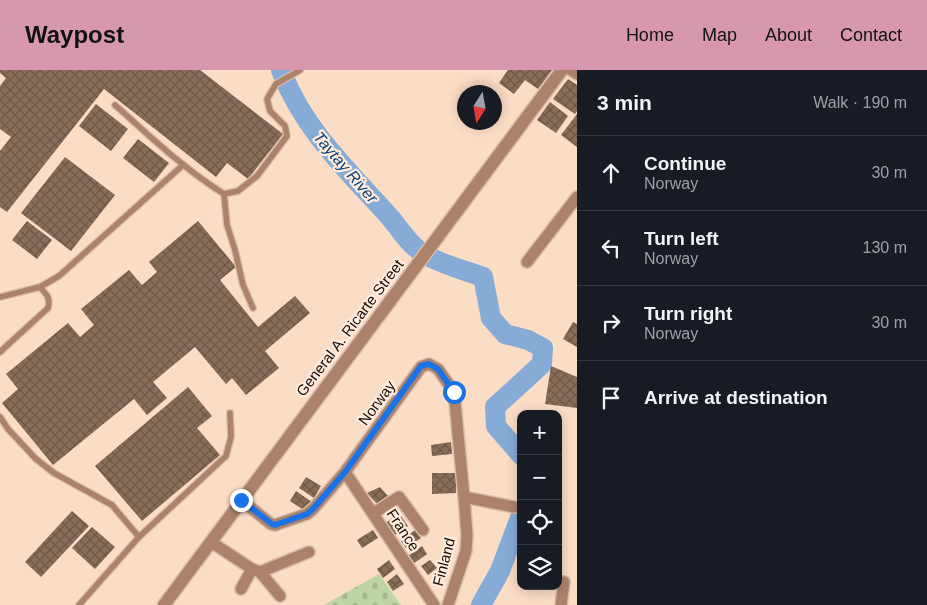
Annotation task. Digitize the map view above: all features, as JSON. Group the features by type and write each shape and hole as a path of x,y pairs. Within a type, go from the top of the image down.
{"street":[{"name":"General A. Ricarte Street","path":"164,605 562,70"},
{"path":"571,70 577,74"},
{"path":"527,262 577,197"},
{"name":"Norway","path":"241,500 275,525 307,514 345,472 421,366 429,364 438,369 454,392 464,497"},
{"name":"France","path":"345,472 434,605"},
{"path":"374,513 399,497 423,530"},
{"path":"464,497 514,507"},
{"name":"Finland","path":"448,605 466,551 467,535 464,497"},
{"path":"211,542 256,570 280,596"},
{"path":"241,589 256,570 309,552"},
{"path":"561,605 564,582"}],"lane":[{"path":"115,105 183,165 224,194 238,191 257,176 287,136 284,126 270,112 267,99 276,84 300,70"},
{"path":"1,295 40,287 59,276 183,165"},
{"path":"224,194 227,225 236,250 243,285 253,308"},
{"path":"0,352 48,308 50,302 48,296 40,287"},
{"path":"79,605 139,537 226,456 231,436 230,413"},
{"path":"0,417 8,429 36,459 54,473 112,505 139,537"}],"green space":[{"path":"379,574 401,605 324,605"}],"building":[{"path":"0,70 200,70 283,134 248,179 227,163 216,177 104,89 7,212 0,207 0,151 11,137 0,129 0,86 6,78 0,73"},
{"path":"508,70 552,70 538,89 525,80 514,94 499,83"},
{"path":"568,79 577,85 577,111 575,114 553,99"},
{"path":"550,102 568,116 556,133 537,120"},
{"path":"96,104 128,129 111,151 79,126"},
{"path":"577,114 577,147 561,135"},
{"path":"138,139 169,163 154,182 123,158"},
{"path":"65,157 115,195 71,251 21,213"},
{"path":"27,221 52,240 37,259 12,240"},
{"path":"198,221 236,267 220,280 258,327 295,296 310,313 265,351 279,368 246,395 232,378 226,384 195,347 153,382 167,398 147,415 134,399 53,465 2,403 18,389 6,374 68,323 80,337 94,325 81,309 129,270 142,285 157,272 149,262"},
{"path":"573,322 577,324 577,347 563,339"},
{"path":"551,366 577,377 577,408 545,404"},
{"path":"188,387 212,416 197,428 220,455 142,521 95,466"},
{"path":"451,442 452,454 432,456 431,445"},
{"path":"432,473 456,473 456,493 432,494"},
{"path":"306,477 321,486 314,498 299,488"},
{"path":"380,487 388,496 378,505 367,493"},
{"path":"296,491 312,502 305,511 290,501"},
{"path":"72,511 89,526 41,577 25,562"},
{"path":"399,513 408,526 395,535 386,523"},
{"path":"92,527 115,547 95,569 72,548"},
{"path":"373,530 378,538 362,548 357,540"},
{"path":"415,530 421,538 406,548 401,541"},
{"path":"422,546 427,554 413,564 408,556"},
{"path":"389,560 395,569 383,578 377,569"},
{"path":"430,560 437,568 428,575 421,566"},
{"path":"397,574 404,584 393,591 387,582"}],"waterway":[{"name":"Taytay River","path":"281,70 290,91 313,129 341,164 409,241 433,259 483,277 491,318 505,334 528,340 543,348 542,364 495,407 496,426 517,450"},
{"path":"481,605 500,571 517,526"}],"route":[{"path":"241,500 252,510 275,525 307,514 345,472 421,366 429,364 438,369 454,392"}]}
